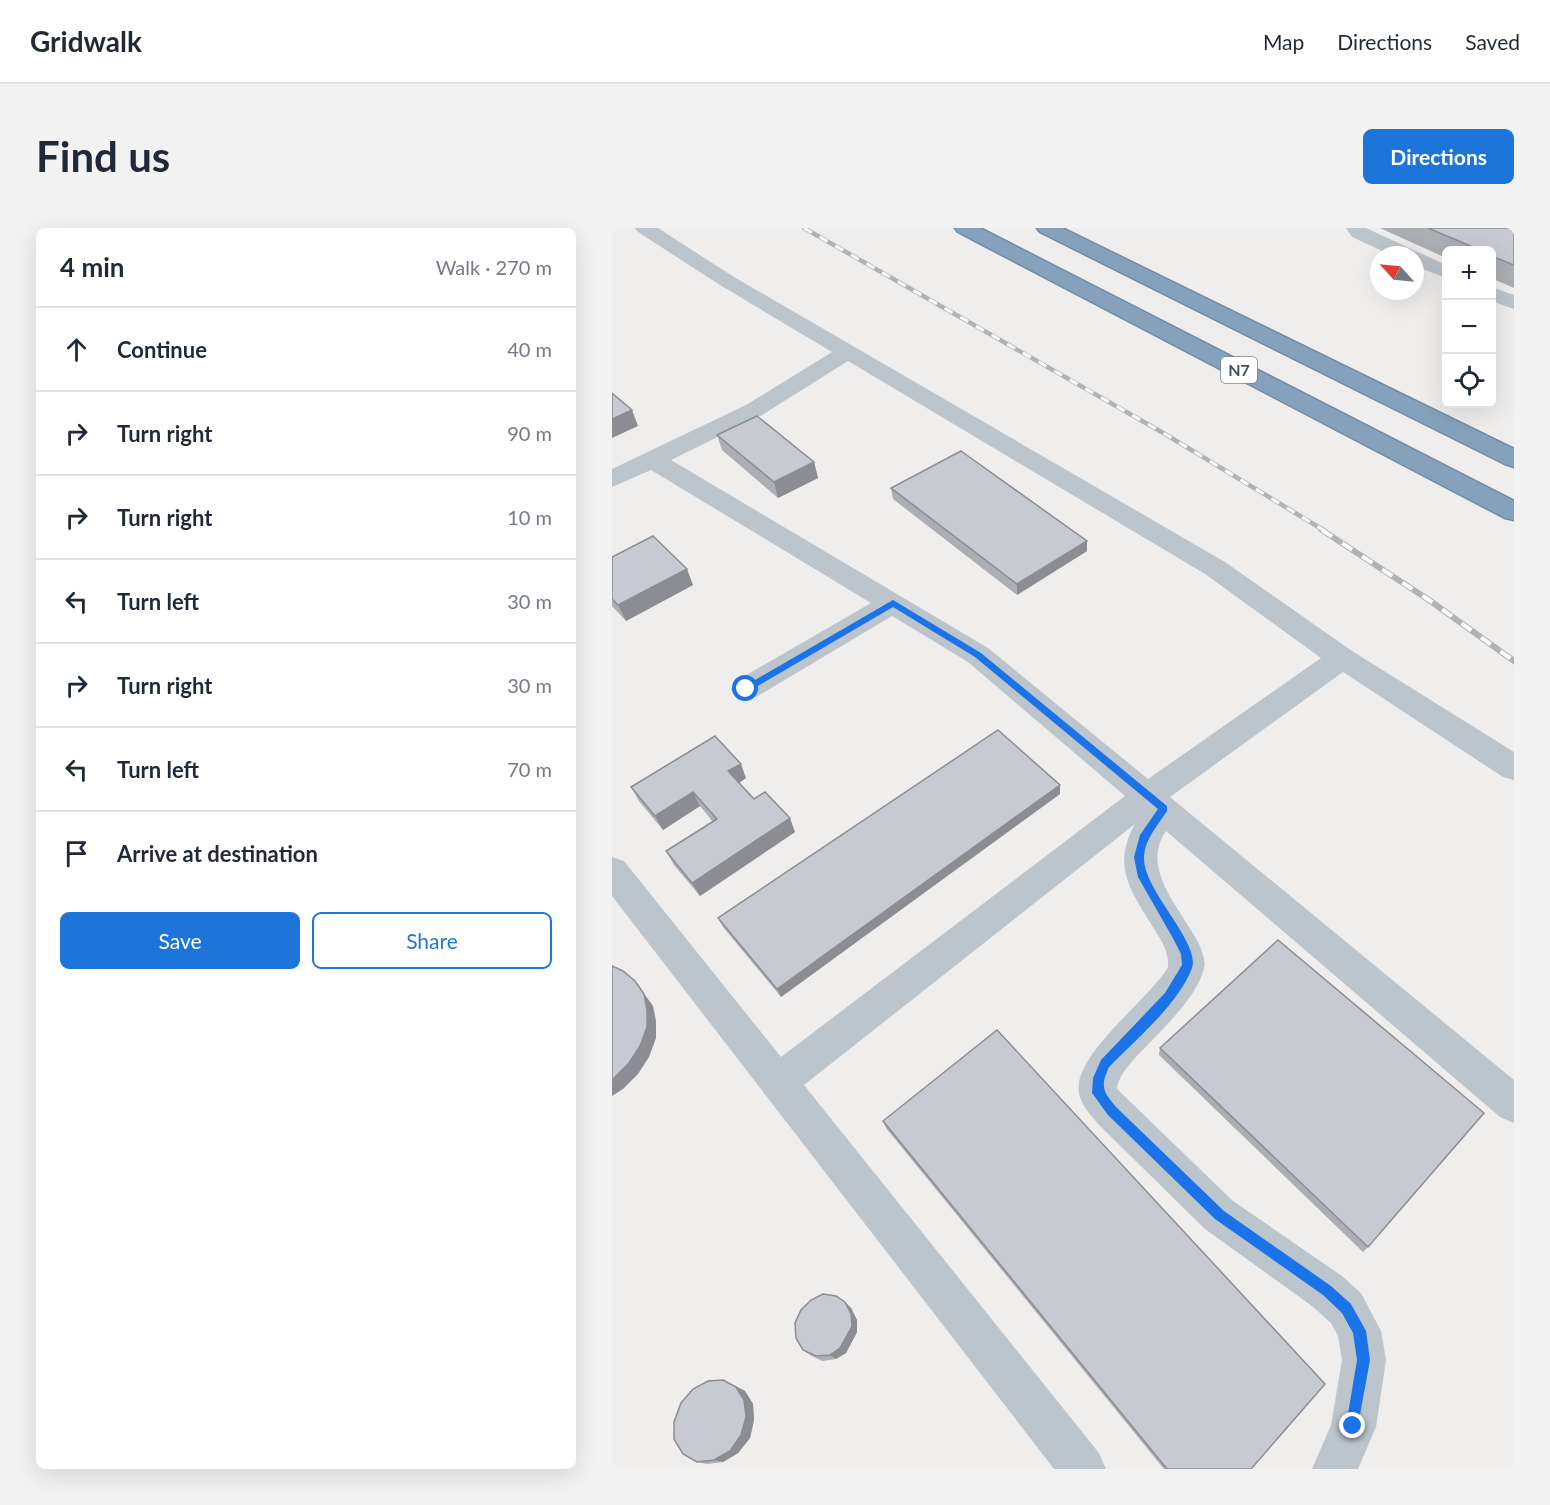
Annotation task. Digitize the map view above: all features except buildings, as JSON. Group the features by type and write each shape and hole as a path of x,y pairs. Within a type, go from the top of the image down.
{"highway":[{"name":"N7","path":"965,228 1514,512"},
{"name":"N7","path":"1047,228 1514,457"},
{"path":"1171,335 1514,523"}],"lane":[{"path":"645,228 727,281 901,381 973,427 1215,568 1342,658 1514,768"},
{"path":"1356,228 1359,233 1388,246"},
{"path":"1424,262 1442,270"},
{"path":"1496,295 1514,303"},
{"path":"612,479 754,410 848,352"},
{"path":"653,460 978,655 1514,1104"},
{"path":"746,689 893,603"},
{"path":"778,1082 1156,802 1342,658"},
{"path":"1156,802 1138,857 1143,877 1178,936 1186,954 1187,966 1169,997 1105,1064 1098,1078 1098,1093 1112,1111 1219,1215 1327,1291 1346,1308 1359,1331 1364,1360 1353,1426 1335,1469"},
{"path":"619,895 778,1082 1083,1469"}],"railway":[{"path":"804,228 1165,434 1325,531"},
{"path":"1322,530 1429,600 1514,661"}],"route":[{"path":"746,689 893,603 978,655 1163,809 1144,838 1138,857 1150,893 1178,936 1186,954 1187,966 1169,997 1105,1064 1098,1078 1098,1093 1112,1111 1219,1215 1327,1291 1346,1308 1359,1331 1364,1360 1353,1426"}]}
